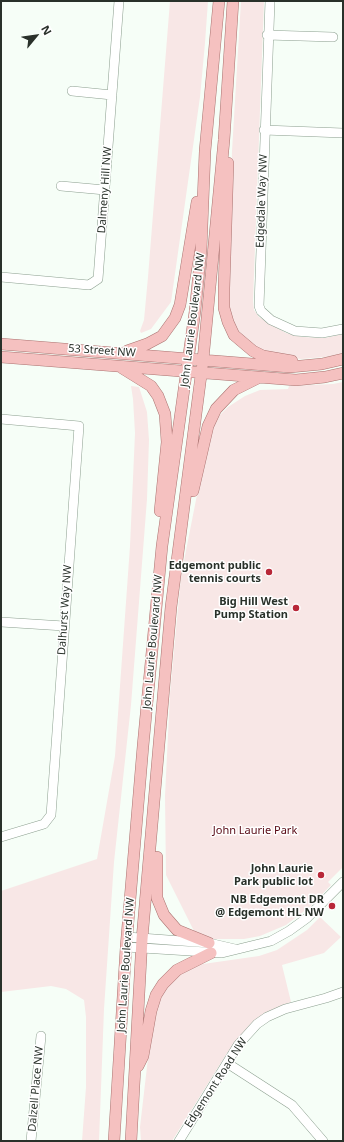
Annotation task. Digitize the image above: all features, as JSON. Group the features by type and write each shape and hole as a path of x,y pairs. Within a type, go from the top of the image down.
{"main road":[{"name":"John Laurie Boulevard NW","path":"114,1141 127,942 143,746 162,546 189,359 201,252 205,151 219,1"},
{"name":"John Laurie Boulevard NW","path":"130,1141 142,943 153,830 171,607 203,360 224,140 233,1"},
{"path":"224,140 228,167 224,308 228,322 234,335 253,351 263,356 312,365"},
{"path":"123,353 147,344 162,336 172,323 180,305 205,151"},
{"name":"53 Street NW","path":"1,344 290,367 312,365 343,359"},
{"name":"53 Street NW","path":"1,357 296,380 325,377 343,373"},
{"path":"118,366 139,377 151,386 158,396 165,414 167,442 159,516 162,546"},
{"path":"171,607 175,596 193,488 208,426 216,409 229,394 260,377"},
{"path":"135,1070 143,1056 151,1011 156,995 163,984 177,970 210,948 177,930 164,915 160,907 156,879 158,849 153,830"}],"street":[{"name":"Dalmeny Hill NW","path":"1,277 89,285 96,281 100,275 119,1"},
{"name":"Edgedale Way NW","path":"270,1 267,35 258,297 261,311 271,320 295,331 322,333 343,329"},
{"path":"267,35 334,38"},
{"path":"72,91 112,95"},
{"path":"264,130 343,133"},
{"path":"61,186 105,190"},
{"name":"Dalhurst Way NW","path":"1,419 79,426 51,816 44,824 1,837"},
{"path":"1,622 64,626"},
{"path":"127,942 210,948 222,953 271,941 289,931 307,918 343,882"},
{"name":"Edgemont Road NW","path":"178,1141 247,1034 267,1017 285,1009 342,994"},
{"name":"Dalzell Place NW","path":"31,1141 41,1036"},
{"path":"227,1063 292,1105 323,1141"}],"green space":[{"path":"170,1 208,1 205,43 200,97 171,302 151,329 141,333 140,331 144,320 148,277"},
{"path":"241,1 264,1 253,301 254,310 259,317 286,333 302,337 325,338 343,334 343,353 334,356 301,359 275,355 261,350 236,331 227,305 232,151"},
{"name":"John Laurie Park","path":"343,382 343,867 328,882 331,885 312,905 286,925 260,936 244,939 210,939 196,935 166,875 165,796 170,694 181,576 207,444 216,419 228,407 245,396 260,390 288,389 289,386 333,384"},
{"path":"131,386 139,387 147,412 149,440 147,499 131,705 114,862 104,1009 99,1141 82,1141 86,1087 86,1017 84,1000 66,989 51,986 1,992 1,891 97,859 115,756 130,546 135,433"},
{"path":"320,917 341,937 324,953 282,965 291,1002 270,1011 250,1025 227,1053 172,1141 141,1141 140,1127 153,1015 159,999 174,977 196,965 259,956 277,950 307,930"}],"place":[{"name":"Edgemont public tennis courts","path":"269,572"},
{"name":"Big Hill West Pump Station","path":"296,608"},
{"name":"John Laurie Park public lot","path":"321,875"},
{"name":"NB Edgemont DR @ Edgemont HL NW","path":"332,906"}]}
